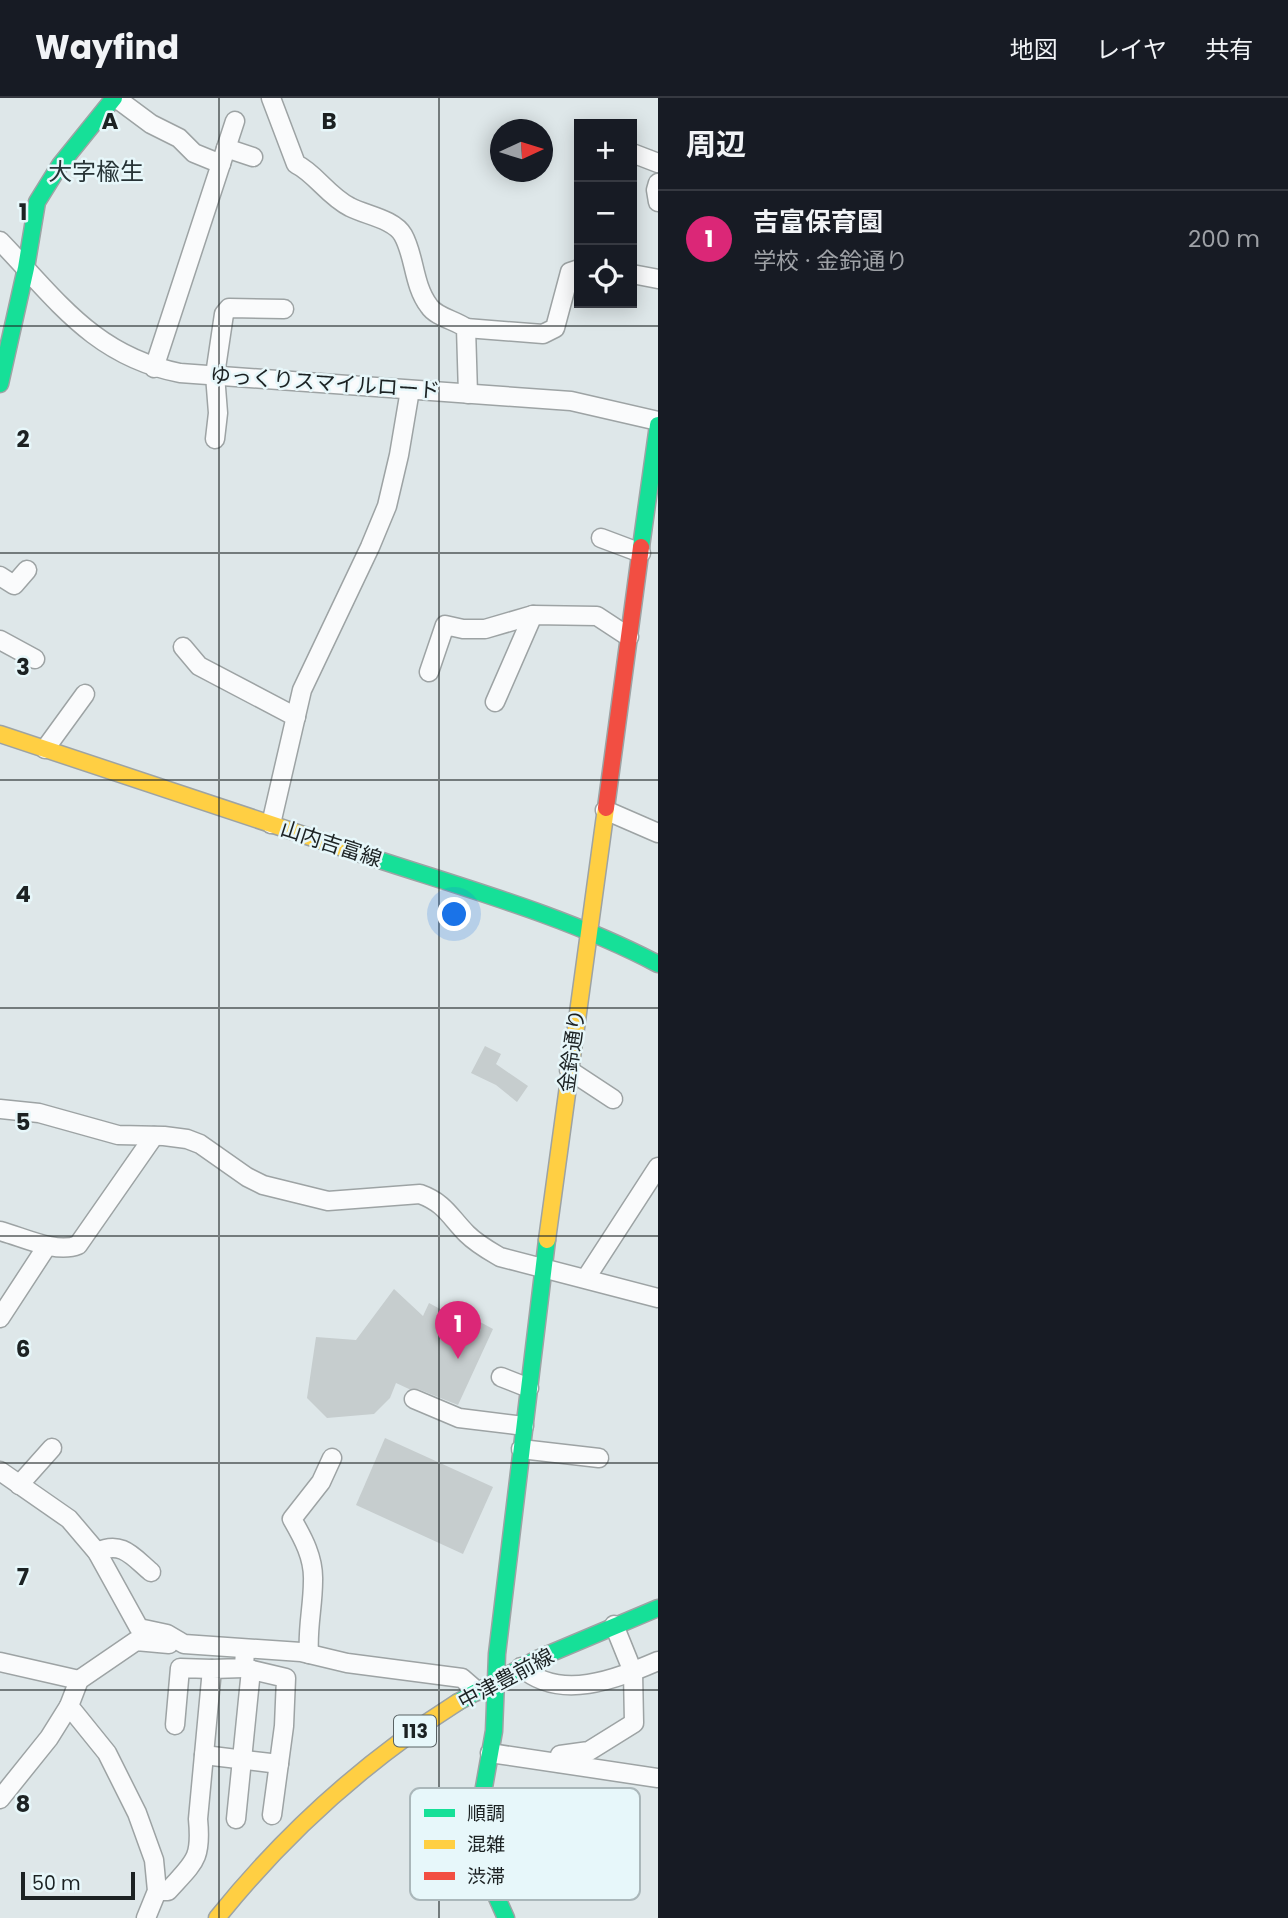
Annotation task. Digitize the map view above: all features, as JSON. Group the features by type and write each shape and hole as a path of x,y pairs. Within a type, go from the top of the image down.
{"street":[{"path":"0,384 26,268 37,202 45,186 115,98 151,124 179,138 194,153 253,156"},
{"path":"271,98 296,164 306,169 334,197 394,226 402,233 415,277 429,308 466,328 543,334 555,328 570,272 574,271"},
{"path":"154,368 235,121"},
{"path":"637,155 658,163"},
{"path":"658,183 658,202"},
{"name":"ゆっくりスマイルロード","path":"0,241 85,330 111,348 154,368 215,375 571,401 658,423"},
{"path":"637,275 658,279"},
{"path":"215,439 218,413 215,375 224,314 229,308 284,309"},
{"path":"466,328 468,394"},
{"path":"271,824 302,690 387,506 410,390"},
{"name":"金鈴通り","path":"484,1788 498,1693 497,1654 543,1267 640,553 653,495 658,423"},
{"path":"601,538 640,553"},
{"path":"0,576 14,585 27,570"},
{"path":"429,672 444,625 463,629 485,629 533,615 597,616 629,637"},
{"path":"495,702 533,615"},
{"path":"0,640 35,659"},
{"path":"183,647 199,666 296,717"},
{"path":"45,749 85,694"},
{"name":"山内吉富線","path":"0,734 524,908 628,948 658,964"},
{"path":"605,810 658,833"},
{"path":"569,1070 613,1099"},
{"path":"0,1109 38,1113 118,1135 187,1139 200,1144 263,1185 328,1201 420,1194 442,1205 482,1248 500,1257 658,1298"},
{"path":"0,1231 27,1237 47,1246 68,1249 78,1245 154,1136"},
{"path":"586,1278 658,1167"},
{"path":"0,1318 47,1246"},
{"path":"500,1377 529,1388"},
{"path":"414,1399 459,1419 524,1426"},
{"path":"19,1485 52,1448"},
{"path":"522,1449 599,1458"},
{"path":"309,1654 307,1630 313,1580 305,1541 292,1519 321,1482 332,1458"},
{"path":"0,1471 69,1519 97,1552 139,1628 167,1634 184,1644"},
{"path":"97,1552 109,1546 124,1549 151,1572"},
{"name":"中津豊前線","path":"217,1918 306,1818 356,1775 418,1729 477,1691 521,1667 658,1608"},
{"path":"560,1763 560,1755 589,1751 634,1723 633,1672 614,1625"},
{"path":"0,1799 49,1738 69,1706 79,1680 136,1641 309,1654 347,1663 462,1678 477,1691"},
{"path":"236,1819 242,1759 246,1648"},
{"path":"521,1667 533,1678 574,1686 596,1684 658,1661"},
{"path":"0,1662 79,1680"},
{"path":"175,1725 180,1668 247,1669 286,1678 284,1726 272,1815"},
{"path":"158,1891 168,1891 194,1862 200,1843 198,1819 212,1669"},
{"path":"69,1706 107,1753 137,1813 154,1860 158,1891 146,1918"},
{"path":"491,1753 658,1778"},
{"path":"204,1755 279,1764"},
{"name":"金鈴通り","path":"498,1900 506,1918"}],"building":[{"path":"485,1046 501,1054 496,1064 528,1086 517,1102 496,1085 471,1073"},
{"path":"394,1289 423,1316 429,1303 466,1323 469,1316 493,1329 458,1405 396,1383 390,1398 374,1414 327,1418 307,1398 316,1337 356,1340"},
{"path":"385,1438 493,1487 463,1554 356,1505"}],"traffic: fast":[{"path":"0,384 26,268 37,202 60,165 114,98"},
{"path":"641,547 658,425"},
{"path":"367,856 552,917 658,964"},
{"path":"484,1788 494,1731 497,1654 547,1240"},
{"path":"458,1702 537,1659 658,1608"},
{"path":"498,1900 506,1918"}],"traffic: slow":[{"path":"0,734 367,856"},
{"path":"547,1240 606,808"},
{"path":"217,1918 271,1856 328,1800 391,1749 458,1702"}],"traffic: jam":[{"path":"606,808 641,547"}],"place":[{"name":"吉富保育園","path":"458,1359"}],"district":[{"name":"大字楡生","path":"96,172"}]}
